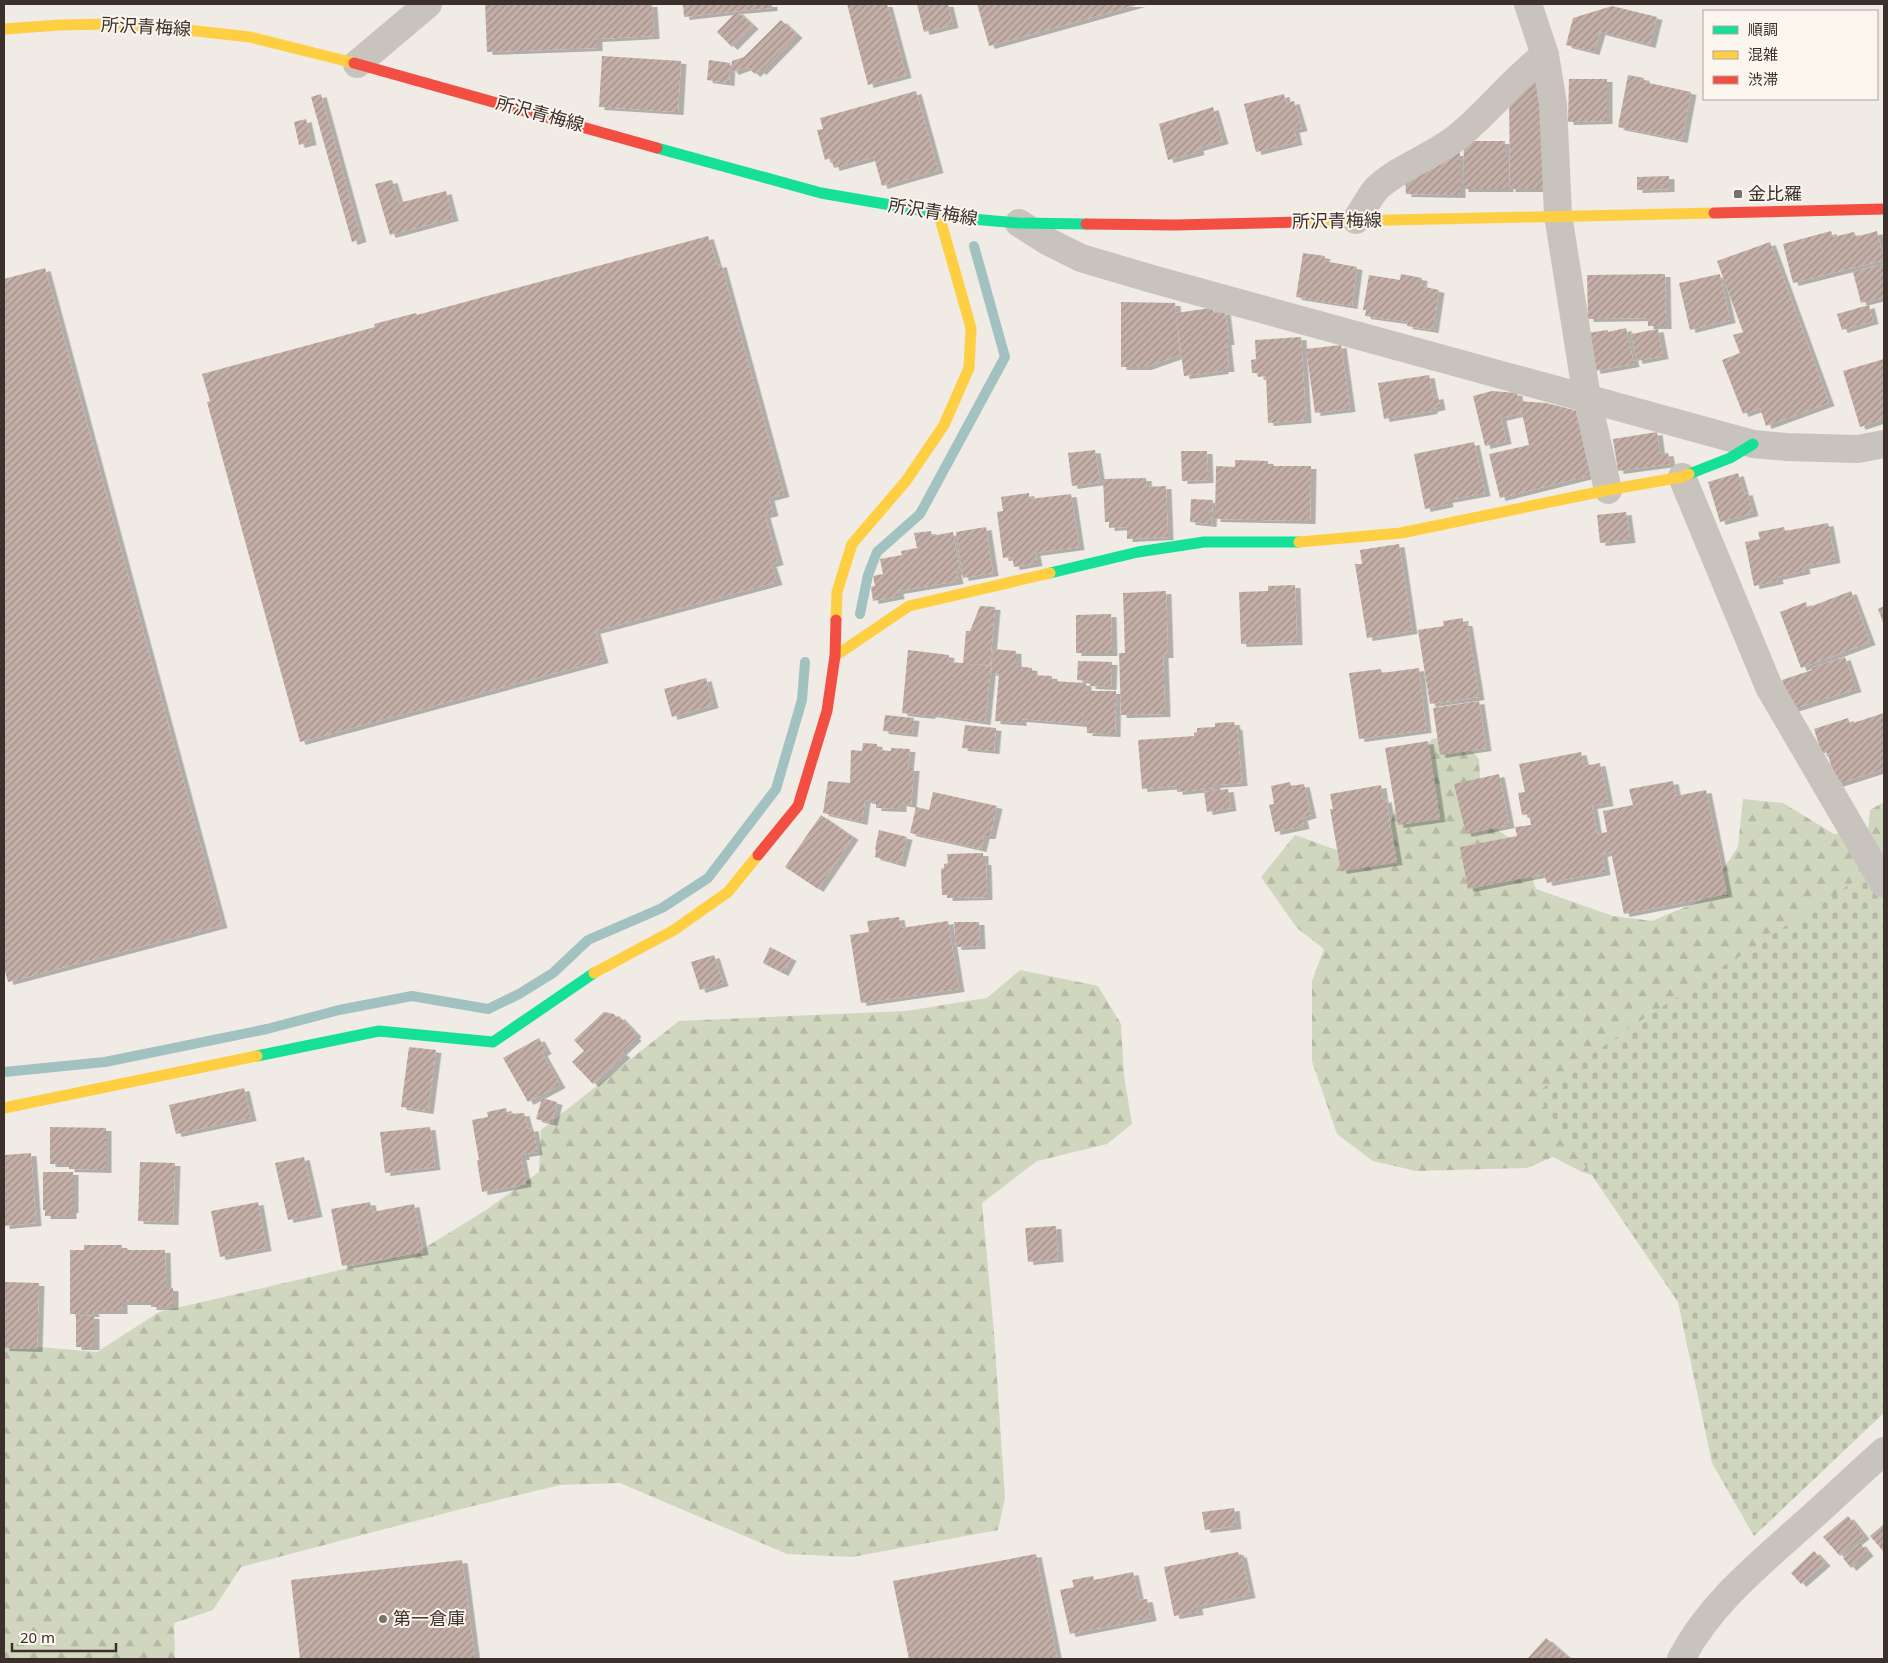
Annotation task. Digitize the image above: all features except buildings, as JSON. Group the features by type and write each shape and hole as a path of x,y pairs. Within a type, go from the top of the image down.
{"street":[{"path":"357,64 428,4"},
{"path":"1528,4 1546,55 1553,104 1558,215 1587,398 1608,490"},
{"name":"所沢青梅線","path":"4,28 60,24 111,24 218,32 267,41 357,64 821,193 939,215 1019,223 1175,225 1884,208"},
{"path":"1356,220 1376,189 1398,172 1450,144 1526,69 1546,55"},
{"path":"4,1108 379,1031 493,1042 603,967 674,930 728,892 798,806 826,711 834,656 837,592 852,544 906,481 944,425 969,368 971,328 939,215"},
{"path":"1019,223 1047,241 1080,258 1753,444 1858,449 1884,444"},
{"path":"834,656 909,606 1138,552 1204,542 1286,544 1401,533 1608,490 1682,478 1730,458 1753,444"},
{"path":"1682,478 1769,687 1884,884"},
{"path":"1681,1659 1707,1618 1729,1593 1884,1451"}],"green space":[{"path":"1457,734 1479,759 1481,795 1499,831 1522,846 1536,889 1613,916 1652,921 1702,900 1738,847 1743,799 1783,803 1834,834 1868,831 1870,810 1884,802 1884,914 1605,1180 1582,1172 1553,1157 1527,1168 1416,1171 1373,1161 1337,1134 1312,1061 1312,981 1324,949 1297,928 1261,877 1295,835 1378,865 1405,775 1432,739"},
{"path":"1864,875 1884,906 1884,1413 1754,1536 1712,1463 1678,1302 1536,1093 1634,1025"},
{"path":"1020,970 1098,986 1121,1024 1124,1075 1132,1124 1107,1144 1037,1161 982,1203 994,1333 1005,1498 998,1530 852,1557 787,1554 620,1483 560,1485 241,1567 213,1610 174,1623 175,1659 4,1659 4,1344 97,1352 159,1312 418,1252 486,1210 539,1172 541,1130 679,1021 906,1011 987,998"}],"waterway":[{"path":"860,614 868,575 877,552 920,514 1005,357 974,246"},
{"path":"4,1072 105,1062 267,1029 339,1010 412,996 488,1009 519,994 553,973 588,940 662,908 708,878 776,789 802,700 805,662"}],"traffic: fast":[{"path":"657,148 821,193 972,219 1019,223 1086,224"},
{"path":"1689,474 1730,458 1753,444"},
{"path":"1050,573 1138,552 1204,542 1299,542"},
{"path":"257,1056 379,1031 493,1042 594,973"}],"traffic: slow":[{"path":"4,29 111,24 161,27 250,37 354,63"},
{"path":"1300,222 1714,213"},
{"path":"836,620 837,592 852,544 906,481 944,425 969,368 971,328 939,215"},
{"path":"1299,542 1401,533 1608,490 1682,477 1689,474"},
{"path":"835,656 909,606 1050,573"},
{"path":"594,973 674,930 728,892 758,855"},
{"path":"4,1108 257,1056"}],"traffic: jam":[{"path":"354,63 657,148"},
{"path":"1714,213 1884,209"},
{"path":"1086,224 1175,225 1300,222"},
{"path":"758,855 798,806 827,711 835,656 836,620"}],"place":[{"name":"金比羅","path":"1738,194"},
{"name":"第一倉庫","path":"383,1619"}]}
